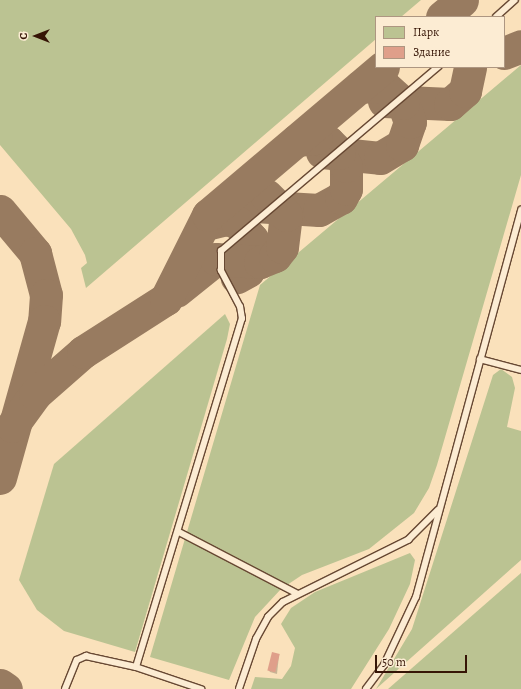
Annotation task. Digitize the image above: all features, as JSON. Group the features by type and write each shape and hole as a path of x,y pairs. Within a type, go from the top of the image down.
{"lane":[{"path":"497,16 516,0"},
{"path":"136,667 179,532 242,319 240,307 220,270 221,251 437,68"},
{"path":"366,689 404,627 441,507 521,210"},
{"path":"480,359 521,370"},
{"path":"239,689 249,655 268,617 296,593 408,540 441,507"},
{"path":"179,532 296,593"},
{"path":"65,689 77,660 86,656 136,667 201,689"}],"green space":[{"path":"0,0 421,0 402,16 375,16 375,40 86,288 81,268 87,263 85,255 71,229 0,145"},
{"path":"521,65 521,175 437,465 429,488 414,513 369,549 302,575 281,589 255,617 229,680 150,657 260,285"},
{"path":"225,314 230,324 227,339 135,652 64,631 37,610 19,580 54,464"},
{"path":"501,369 512,377 515,388 507,427 521,431 521,560 376,689 412,629 493,375"},
{"path":"410,553 415,560 410,584 389,629 351,689 251,689 255,677 282,679 291,666 295,648 281,624 291,608 315,592"},
{"path":"521,573 521,689 388,689"}],"building":[{"path":"272,652 280,654 275,672 267,670"}],"taxiway":[{"path":"443,16 462,0"},
{"path":"505,53 521,46"},
{"path":"12,426 35,394 83,352 166,299 208,215 382,68"},
{"path":"384,101 450,104 465,91 470,68"},
{"path":"322,152 380,158 402,145 410,122 403,103 384,86 360,87"},
{"path":"222,204 319,210 341,198 346,189 346,166 339,153 328,142 316,138 297,140"},
{"path":"176,291 216,259 260,262 275,256 282,247 286,215 266,195"},
{"path":"0,211 35,253 46,295 44,321 0,478"},
{"path":"206,224 226,219 237,222 252,239 253,261 248,271 237,277"},
{"path":"0,685 6,689"}]}
